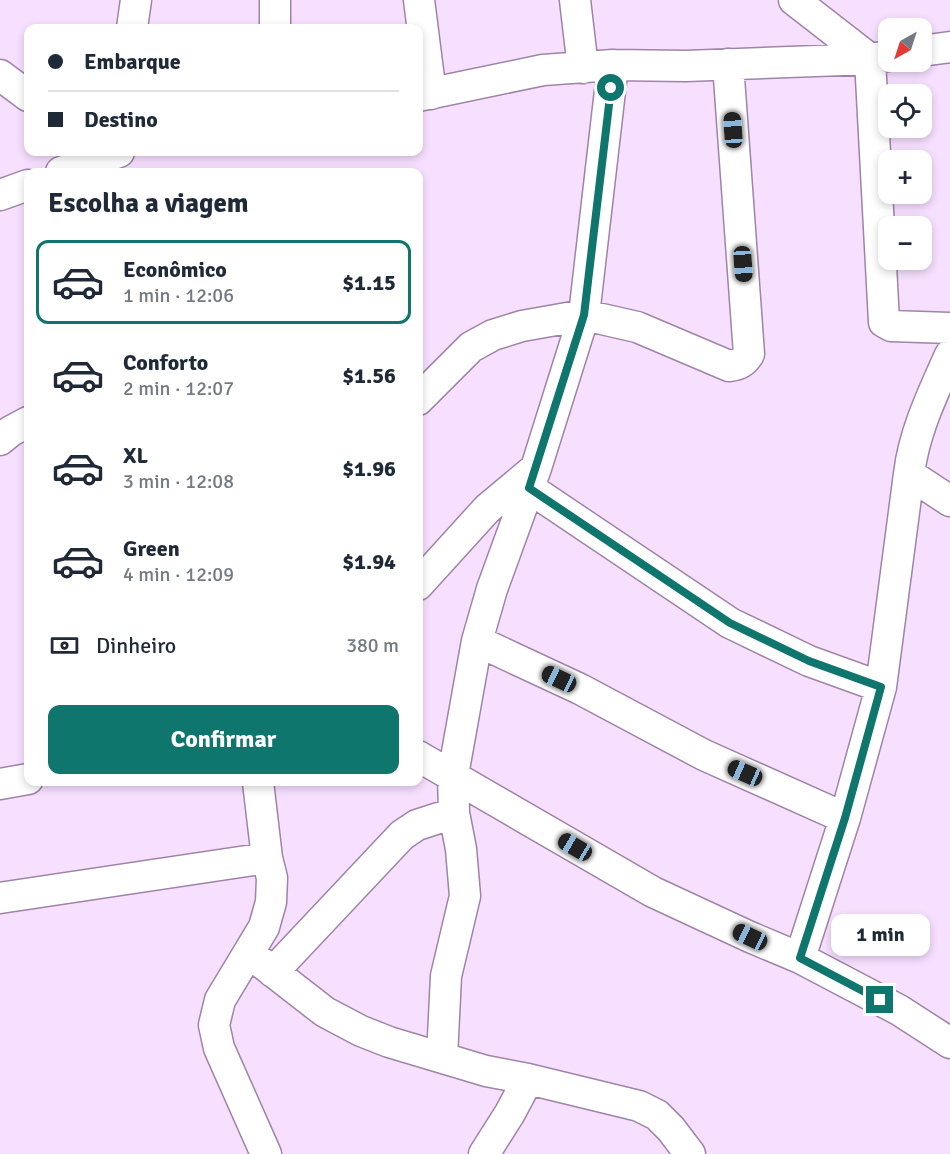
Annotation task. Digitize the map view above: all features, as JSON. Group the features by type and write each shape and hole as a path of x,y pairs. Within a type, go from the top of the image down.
{"street":[{"path":"133,24 136,0"},
{"path":"275,0 275,24"},
{"path":"420,0 421,24"},
{"path":"575,0 583,68"},
{"path":"794,0 878,56"},
{"path":"932,49 950,47"},
{"path":"423,57 425,95 543,70 614,65 728,64 878,57"},
{"path":"423,395 471,347 493,335 522,326 584,315 637,327 729,366 737,365 745,360 749,354 728,64"},
{"path":"442,1057 446,976 465,896 461,849 454,813 453,775 477,642 492,589 533,478 584,315 614,65"},
{"path":"879,72 884,322 891,326 950,328"},
{"path":"0,75 24,93"},
{"path":"73,168 107,156"},
{"path":"0,195 24,186"},
{"path":"800,958 845,818 881,687 912,452 931,397 950,355"},
{"path":"0,440 24,424"},
{"path":"909,474 950,501"},
{"path":"423,579 487,509 533,478"},
{"path":"533,478 730,623 809,661 881,687"},
{"path":"477,642 580,689 705,755 845,818"},
{"path":"423,759 652,892 800,958 947,1033"},
{"path":"0,784 24,780"},
{"path":"258,786 267,858 272,878 271,902 264,927 220,1000 214,1025 219,1048 266,1154"},
{"path":"273,972 402,835 417,825 454,813"},
{"path":"0,898 267,858"},
{"path":"249,953 325,1012 361,1031 389,1042 486,1071 639,1106 657,1116 671,1129 690,1154"},
{"path":"484,1154 528,1079"}],"route":[{"path":"611,88 584,315 529,488 730,623 809,661 881,687 845,818 800,958 880,1000"}]}
